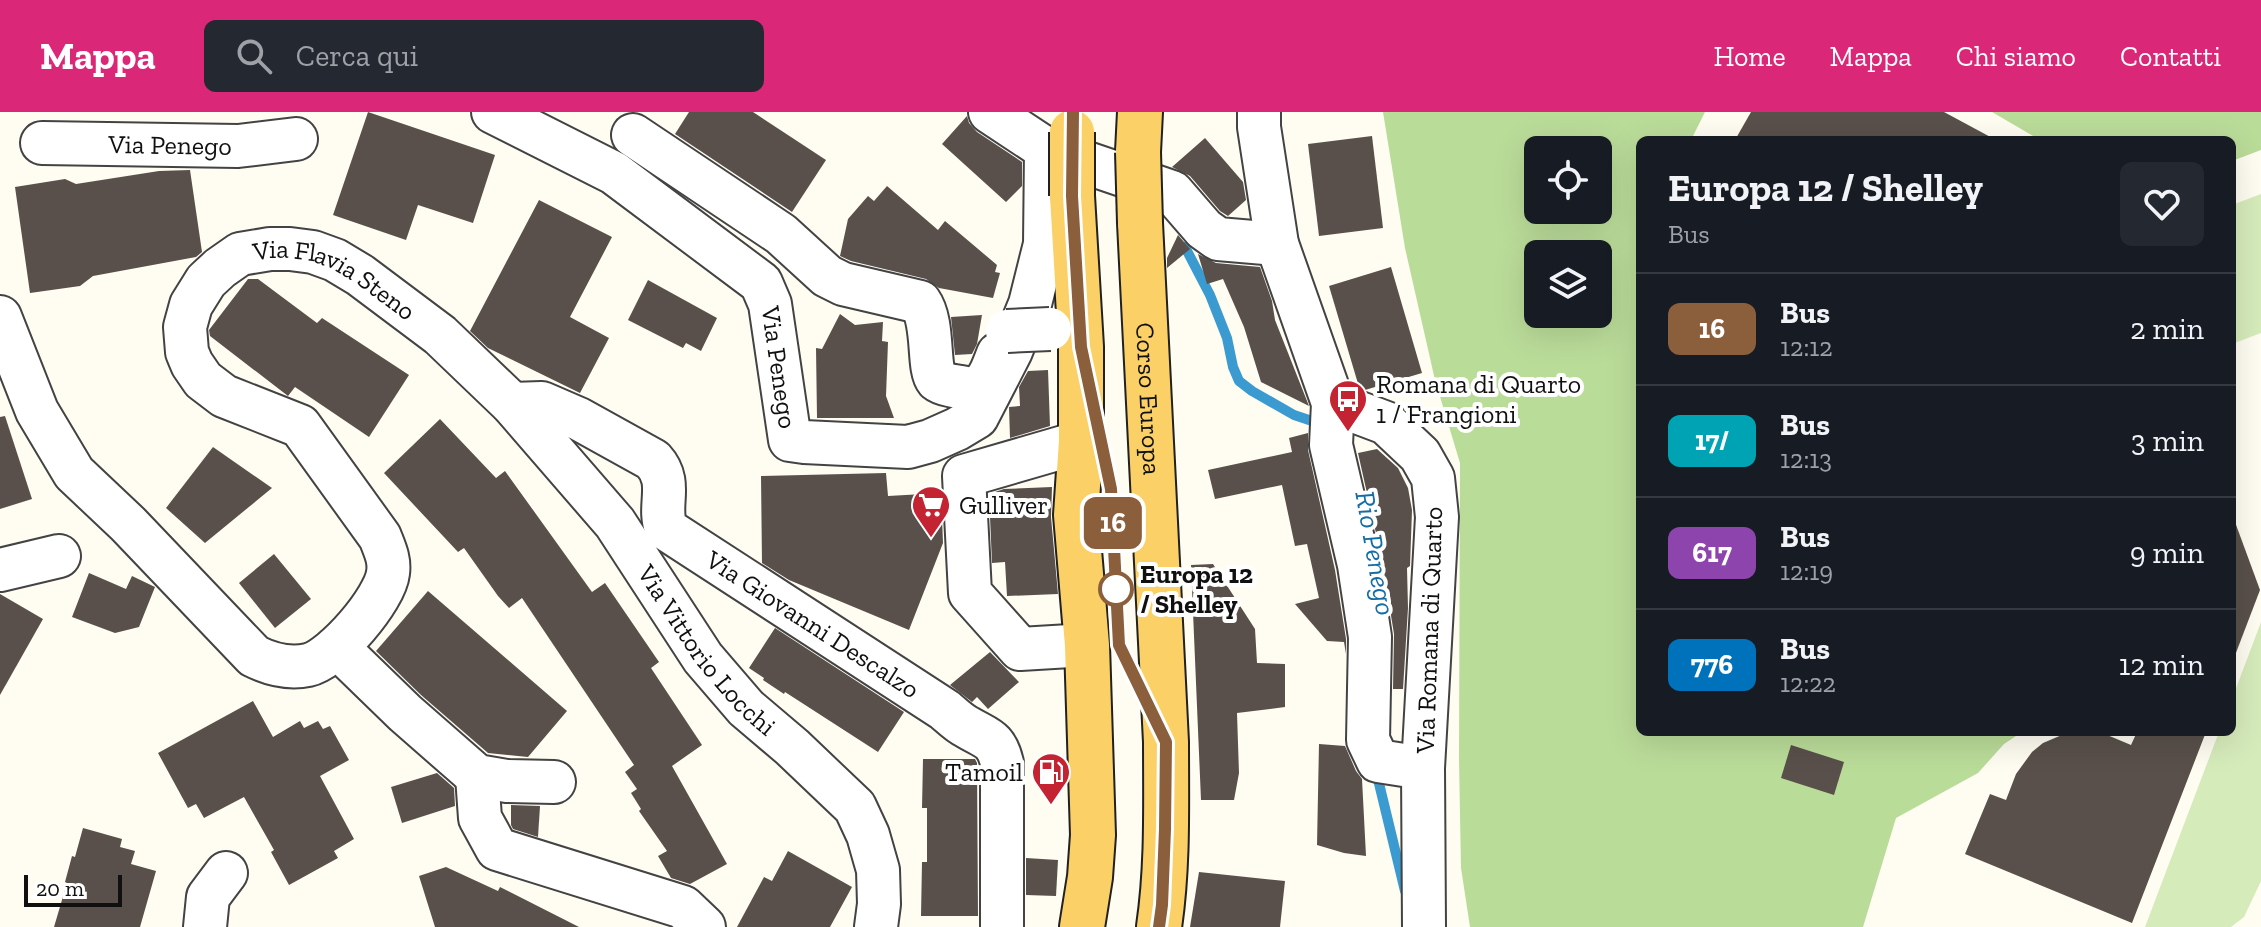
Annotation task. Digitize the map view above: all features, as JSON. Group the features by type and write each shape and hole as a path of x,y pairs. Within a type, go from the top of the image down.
{"main road":[{"path":"1064,131 1072,196 1041,322 1081,347 1081,442 1076,515 1087,645 1093,835 1082,927"},
{"name":"Corso Europa","path":"1139,132 1140,223 1166,742 1159,927"}],"street":[{"name":"Via Penego","path":"493,112 614,173 761,283 770,304 790,440 908,447 930,441 977,417 1011,351 1041,322 1045,244 1064,131"},
{"path":"990,112 1064,131 1172,192 1204,229 1218,239 1277,244"},
{"name":"Via Romana di Quarto","path":"1259,112 1277,244 1333,403 1331,445 1359,565 1370,637 1368,740 1378,761 1423,768"},
{"path":"633,135 781,234 827,276 843,284 920,302 927,311 929,321 933,371 943,383 970,389 979,386 1041,322"},
{"name":"Via Penego","path":"42,143 238,146 296,139"},
{"name":"Via Flavia Steno","path":"0,317 37,411 74,473 128,524 254,656 282,666 311,664 337,647 369,610 388,576 388,558 380,537 300,426 224,396 203,380 192,364 187,352 185,327 191,305 206,281 240,254 270,249 313,252 335,260 440,335 502,394"},
{"name":"Via Vittorio Locchi","path":"502,394 615,523 703,658 746,708 855,807 868,835 878,870 876,927"},
{"name":"Via Giovanni Descalzo","path":"502,394 542,403 579,419 653,460 662,470 666,529 965,726 987,737 998,748 1002,763 1002,927"},
{"name":"Via Romana di Quarto","path":"1333,403 1386,423 1420,455 1433,478 1437,517 1423,768 1424,927"},
{"path":"1081,442 964,476 970,593 1020,649 1087,645"},
{"path":"0,570 59,556"},
{"path":"337,647 405,713 477,776 507,781 554,782"},
{"path":"477,776 480,818 497,849 683,907 704,927"},
{"path":"205,927 208,897 226,873"}],"green space":[{"path":"1383,112 1705,112 1693,136 1636,136 1636,736 2016,736 2004,744 1978,773 1896,818 1863,927 1470,927 1461,868 1460,463 1435,380 1405,248"},
{"path":"1992,112 2261,112 2261,150 2236,159 2236,136 2033,136"},
{"path":"2261,194 2261,333 2236,342 2236,203"},
{"path":"2261,622 2261,881 2244,917 2231,927 2145,927 2217,736 2236,736 2236,688"}],"building":[{"path":"368,112 495,155 473,223 418,205 406,240 333,215"},
{"path":"689,112 753,112 826,160 792,212 675,134"},
{"path":"1751,112 1944,112 1989,136 1737,136"},
{"path":"967,116 977,132 1022,162 1022,186 1006,202 942,144"},
{"path":"1372,136 1383,228 1319,236 1308,144"},
{"path":"1205,138 1243,182 1246,200 1228,216 1190,176 1172,167"},
{"path":"190,170 202,252 196,257 93,276 80,286 30,293 15,187 65,179 76,184 159,171"},
{"path":"887,186 938,230 945,221 997,265 995,272 1000,273 993,298 939,288 926,279 840,256 848,219 868,196 874,201"},
{"path":"539,200 612,237 570,317 609,338 580,393 488,348 470,331"},
{"path":"1178,235 1190,249 1167,268 1167,258"},
{"path":"1198,254 1216,263 1260,267 1275,320 1309,406 1261,382 1244,327 1223,279 1207,284"},
{"path":"1391,267 1422,373 1365,390 1359,387 1329,286"},
{"path":"248,279 258,279 317,323 322,318 409,375 369,437 295,387 288,396 210,336 209,330"},
{"path":"648,280 717,318 701,351 686,343 683,348 628,320"},
{"path":"840,314 855,325 883,322 882,341 888,342 886,396 894,418 817,418 816,348 822,349"},
{"path":"982,315 972,354 955,355 951,317"},
{"path":"1048,370 1050,426 1010,438 1009,407 1020,406 1019,387 1028,371"},
{"path":"5,416 32,499 0,509 0,417"},
{"path":"440,419 496,478 505,471 592,592 605,583 659,662 651,668 702,745 672,766 727,864 690,884 671,878 658,856 667,851 639,811 641,809 631,793 637,789 625,772 634,765 522,598 509,608 464,548 458,552 384,473"},
{"path":"1308,433 1308,450 1335,570 1346,654 1344,642 1327,641 1295,604 1319,598 1307,544 1295,546 1282,485 1215,499 1208,470 1292,452 1289,438"},
{"path":"213,447 272,488 205,543 166,508"},
{"path":"1377,449 1398,468 1408,488 1412,510 1403,689 1393,689 1394,634 1382,560 1358,453"},
{"path":"886,473 888,496 941,493 943,543 909,630 789,580 762,563 761,476"},
{"path":"1052,487 1051,517 1058,594 1007,596 1005,562 992,563 989,494 1004,489"},
{"path":"2236,525 2260,590 2236,653"},
{"path":"274,554 311,599 275,628 239,583"},
{"path":"1213,564 1255,629 1257,663 1285,664 1285,707 1237,713 1239,773 1234,800 1201,800 1191,565"},
{"path":"89,573 126,589 132,576 155,587 139,627 115,633 72,617"},
{"path":"428,591 567,711 528,757 488,753 376,651"},
{"path":"0,594 43,619 0,695"},
{"path":"775,628 904,712 878,752 784,694 749,668"},
{"path":"990,652 1019,682 988,709 977,697 972,702 950,685"},
{"path":"253,701 273,737 300,721 304,728 318,721 323,729 330,726 349,760 320,776 354,839 334,851 338,858 289,885 271,852 274,850 244,797 204,818 196,804 188,808 158,753"},
{"path":"2060,736 2110,736 2131,745 2135,736 2204,736 2132,923 1965,854 1990,794 2006,800 2016,774 2043,743"},
{"path":"1319,744 1345,746 1362,779 1366,856 1317,845"},
{"path":"1791,745 1844,762 1834,795 1781,778"},
{"path":"923,759 975,759 977,763 978,916 921,916 922,862 927,862 927,808 922,808"},
{"path":"437,773 454,788 455,806 402,823 391,787"},
{"path":"511,805 540,806 538,837 513,829"},
{"path":"83,828 122,839 120,847 135,851 131,864 156,871 140,927 54,927 72,856 75,857"},
{"path":"788,851 852,887 830,927 737,927 764,877 772,881"},
{"path":"1026,858 1058,860 1056,896 1026,895"},
{"path":"446,867 498,891 500,887 579,927 435,927 419,876"},
{"path":"1199,872 1285,881 1280,927 1190,927"}],"waterway":[{"name":"Rio Penego","path":"1185,247 1210,295 1239,381 1294,415 1321,424"},
{"name":"Rio Penego","path":"1376,771 1405,891"}],"bus line":[{"name":"16","path":"1073,112 1072,196 1078,325 1111,489 1119,645 1166,742 1159,927"}],"place":[{"name":"Romana di Quarto 1 / Frangioni","path":"1348,433"},
{"name":"Gulliver","path":"931,539"},
{"name":"Europa 12 / Shelley","path":"1116,589"},
{"name":"Tamoil","path":"1051,806"}]}
